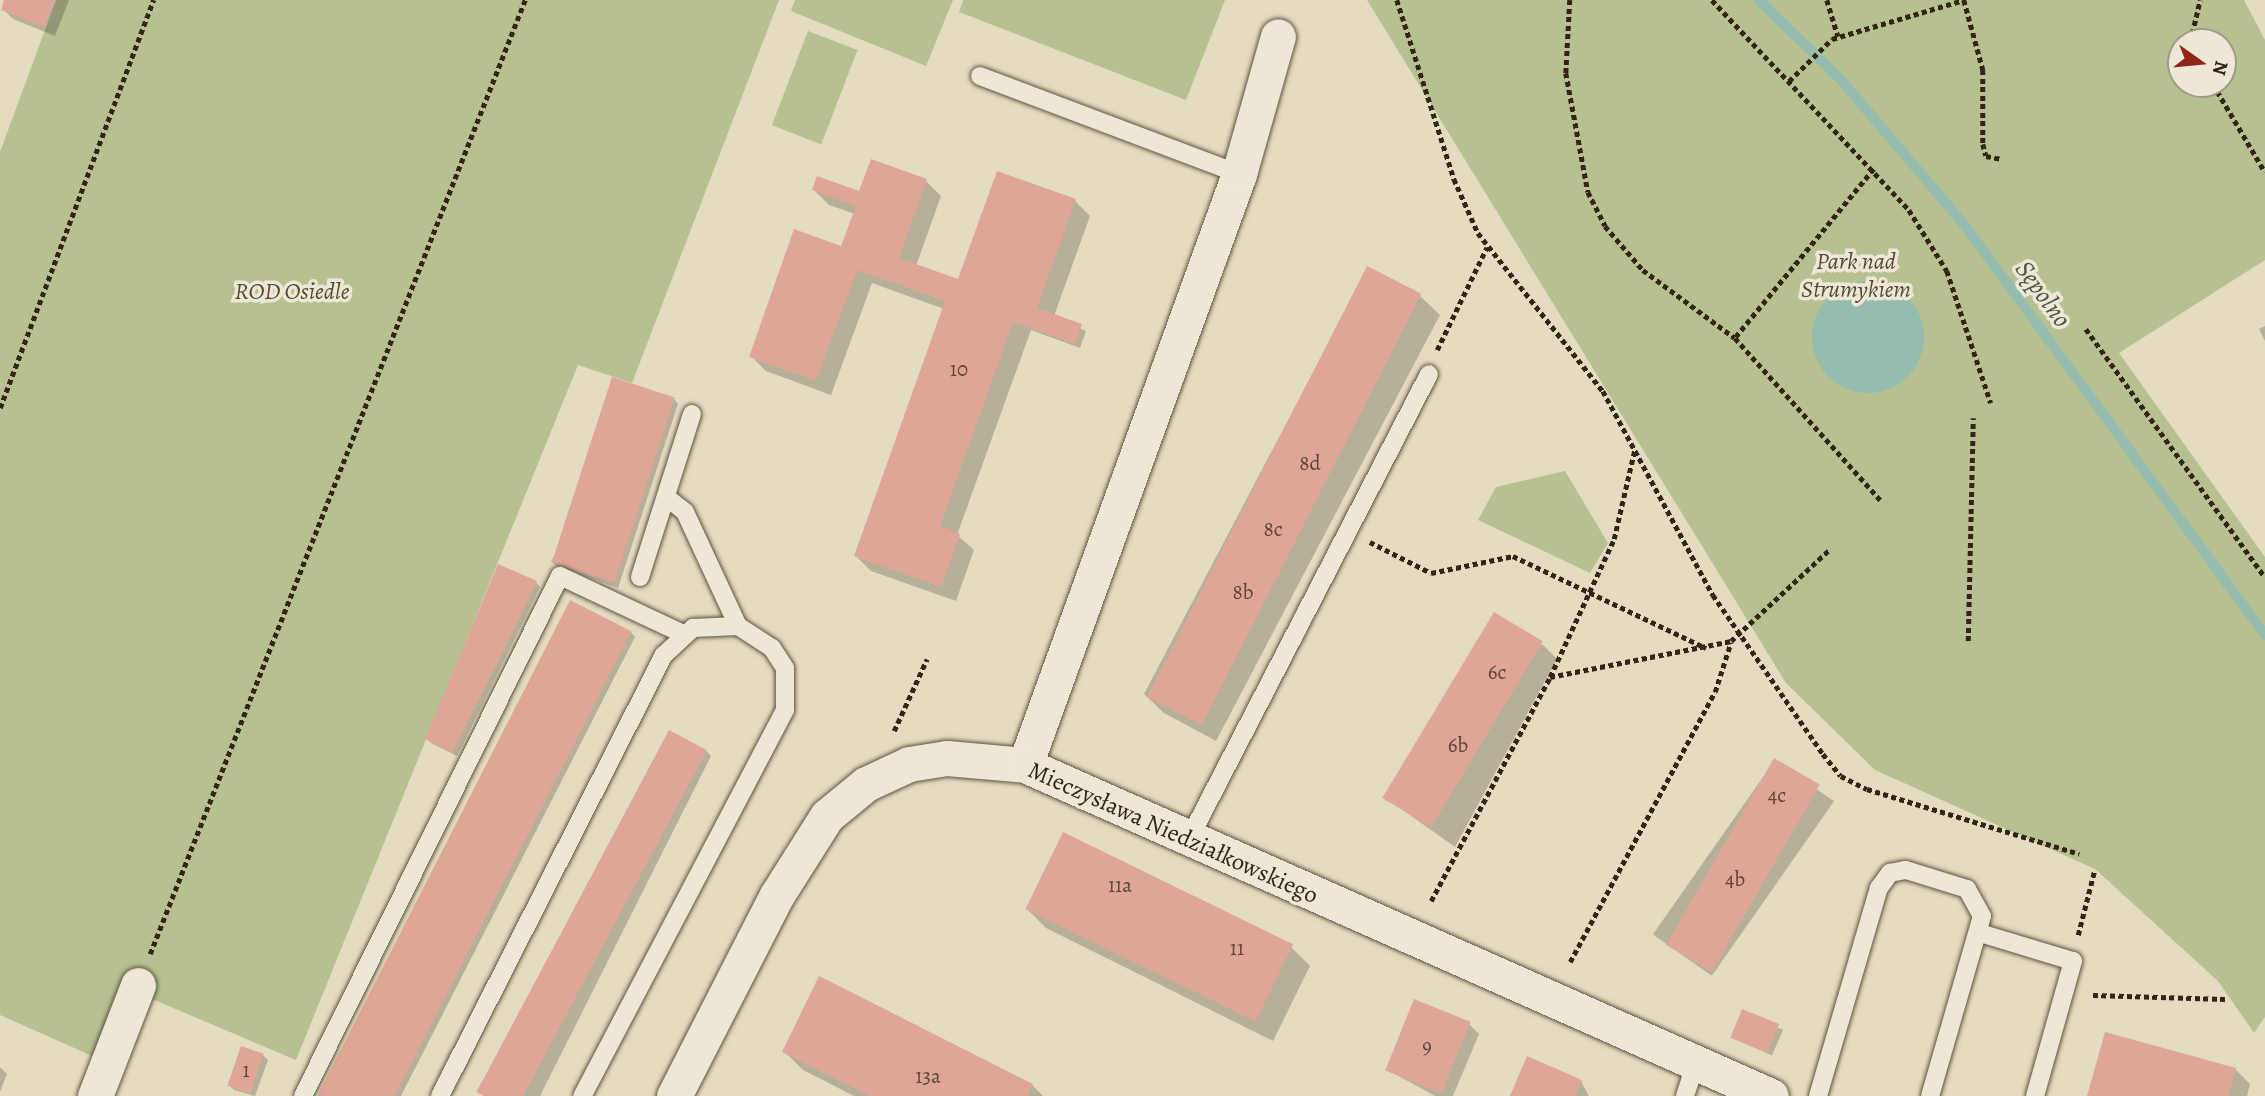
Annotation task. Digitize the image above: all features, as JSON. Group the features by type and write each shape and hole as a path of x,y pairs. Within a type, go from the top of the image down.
{"street":[{"path":"1025,765 1239,174 1278,36"},
{"name":"Mieczysława Niedziałkowskiego","path":"674,1096 777,895 827,816 866,784 909,764 947,758 1025,765 1189,839 1690,1081 1772,1096"},
{"path":"95,1096 138,985"}],"lane":[{"path":"980,76 1239,174"},
{"path":"1189,839 1429,374"},
{"path":"640,577 692,414"},
{"path":"582,1096 785,710 785,668 772,648 738,625 685,512 666,497"},
{"path":"303,1096 560,576 681,633 708,624 738,625"},
{"path":"440,1096 681,633"},
{"path":"1818,1096 1875,900 1890,873 1906,870 1967,889 1979,901 1980,933 1930,1096"},
{"path":"1980,933 2073,961 2035,1096"}],"path":[{"path":"0,408 153,0"},
{"path":"138,985 525,0"},
{"path":"1397,0 1462,201 1487,247 1602,391 1738,636 1846,779 2079,855"},
{"path":"1570,0 1566,73 1588,192 1605,226 1643,270 1735,338 1881,501"},
{"path":"1712,0 1874,169 1947,271 1991,403"},
{"path":"1827,0 1838,36"},
{"path":"1788,81 1838,36 1964,0 1983,69 1983,144 1986,156 2001,159"},
{"path":"2193,28 2200,0"},
{"path":"2221,98 2265,172"},
{"path":"1735,338 1874,169"},
{"path":"1429,374 1487,247"},
{"path":"2086,329 2265,577"},
{"path":"1968,641 1973,418"},
{"path":"1431,901 1592,596 1591,584 1614,539 1635,448"},
{"path":"1348,530 1431,573 1513,556 1592,596 1706,648"},
{"path":"1550,677 1731,641 1829,550"},
{"path":"1570,962 1715,692 1731,641"},
{"path":"894,732 927,659"},
{"path":"2073,961 2094,872"},
{"path":"2065,993 2225,999"}],"green space":[{"name":"ROD Osiedle","path":"56,0 779,0 632,383 578,365 296,1060 145,996 99,1059 0,1015 0,152"},
{"path":"795,0 953,0 926,66 791,11"},
{"path":"963,0 1225,0 1186,100 959,12"},
{"name":"Park nad Strumykiem","path":"1367,0 2244,0 2265,40 2265,260 2119,353 2265,557 2265,1017 2254,1033 2218,981 2095,869 1875,770 1786,683"},
{"path":"808,31 857,50 821,144 772,125"},
{"path":"1565,471 1608,543 1590,573 1478,520 1496,487"}],"water":[{"path":"1868,281 1889,285 1908,297 1920,316 1924,337 1920,358 1908,377 1889,389 1868,393 1847,389 1828,377 1816,358 1812,337 1816,316 1828,297 1847,285"}],"building":[{"path":"4,0 55,0 45,27 1,10"},
{"path":"871,159 927,179 899,258 958,279 997,171 1076,199 1037,308 1082,324 1075,344 1013,322 940,526 960,534 941,587 854,556 945,301 857,270 816,381 749,357 794,229 841,246 856,206 812,190 817,176 859,191"},
{"path":"1367,266 1421,294 1202,725 1147,697"},
{"path":"612,377 675,397 615,583 552,562"},
{"path":"498,564 537,581 452,753 425,739"},
{"path":"570,600 631,631 395,1096 318,1095"},
{"path":"1494,612 1543,641 1431,827 1382,798"},
{"path":"669,730 707,750 523,1096 484,1096 477,1092"},
{"path":"1774,758 1820,784 1712,972 1666,945"},
{"path":"1063,832 1293,944 1255,1022 1025,909"},
{"path":"819,976 1033,1084 1027,1096 870,1096 782,1052"},
{"path":"1414,999 1471,1022 1442,1093 1385,1070"},
{"path":"1742,1009 1779,1024 1767,1053 1730,1038"},
{"path":"2105,1032 2236,1068 2228,1096 2087,1096"},
{"path":"241,1046 264,1054 250,1094 227,1086"},
{"path":"1527,1056 1582,1080 1575,1096 1510,1096"}],"waterway":[{"name":"Sępolno","path":"1759,0 1842,81 1963,223 2265,635"}]}
